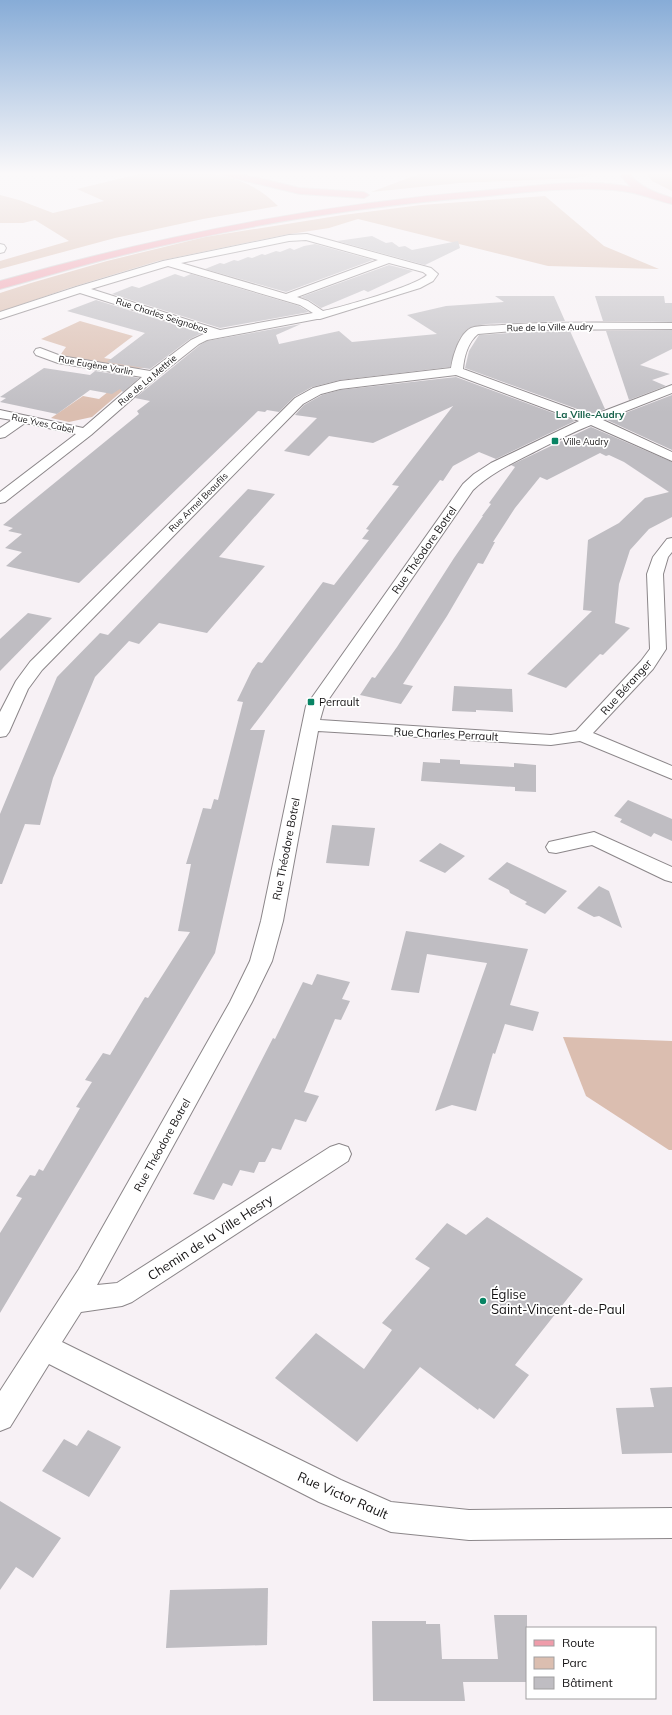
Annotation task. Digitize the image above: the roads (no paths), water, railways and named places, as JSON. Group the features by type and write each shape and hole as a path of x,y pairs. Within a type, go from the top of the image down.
{"main road":[{"path":"0,276 87,253"},
{"path":"0,285 116,253"}],"street":[{"path":"0,316 80,289 167,263 216,253"},
{"path":"362,253 388,260"},
{"path":"285,298 388,260"},
{"name":"Rue de La Mettrie","path":"0,499 86,432 152,375 195,342 204,337 320,316 416,286 429,279 433,274 427,270 388,260"},
{"path":"167,263 312,307 320,316"},
{"name":"Rue Charles Seignobos","path":"80,289 220,334"},
{"name":"Rue de la Ville Audry","path":"457,371 457,363 470,334 475,331 525,327 672,326"},
{"name":"Rue Eugène Varlin","path":"40,352 58,359 152,375"},
{"path":"457,371 590,420 672,457"},
{"name":"Rue Armel Beaufils","path":"0,732 26,677 299,401 317,391 340,385 457,371"},
{"name":"Rue Théodore Botrel","path":"0,1417 74,1301 241,1002 261,961 272,921 315,706 468,487 479,477 496,466 572,428 672,389"},
{"name":"Rue Yves Cabel","path":"0,414 86,432"},
{"path":"0,434 22,419"},
{"name":"Rue Béranger","path":"582,735 647,665 658,649 655,574 661,557 672,542"},
{"name":"Rue Charles Perrault","path":"310,725 551,740 582,735"},
{"path":"582,735 672,773"},
{"path":"556,847 594,838 672,875"},
{"name":"Chemin de la Ville Hesry","path":"74,1301 122,1294 339,1154"},
{"name":"Rue Victor Rault","path":"44,1347 330,1491 391,1517 469,1525 672,1523"}],"place":[{"name":"Ville Audry","path":"555,441"},
{"name":"Perrault","path":"311,702"},
{"name":"Église Saint-Vincent-de-Paul","path":"483,1301"}],"district":[{"name":"La Ville-Audry","path":"590,414"}]}
